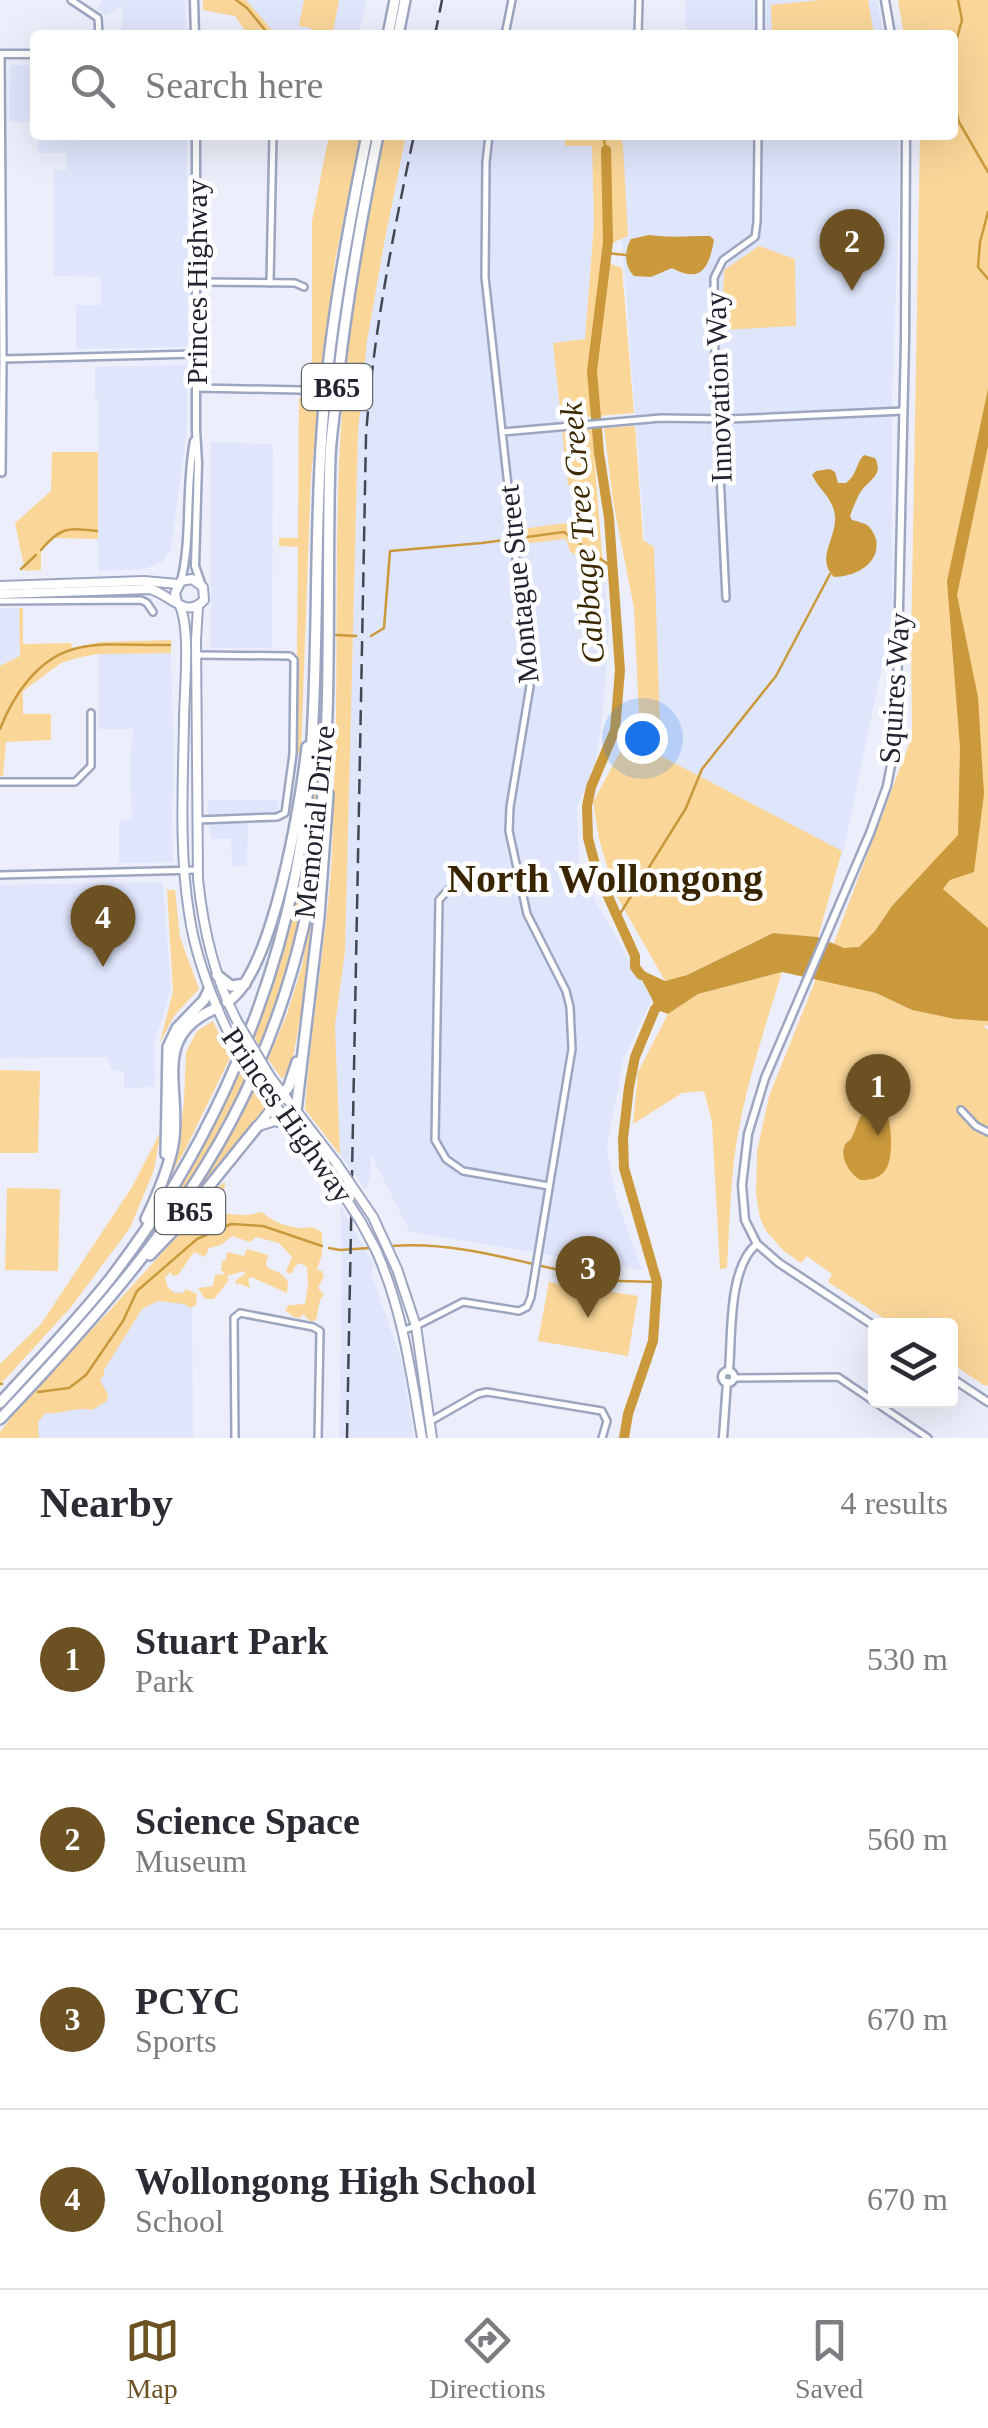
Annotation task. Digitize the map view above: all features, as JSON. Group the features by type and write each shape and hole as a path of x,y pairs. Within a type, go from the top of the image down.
{"highway":[{"path":"389,30 395,0"},
{"path":"399,30 406,0"},
{"name":"Memorial Drive","path":"0,1422 5,1402 126,1256 179,1177 239,1056 266,985 301,844 311,771 325,393 336,296 371,140"},
{"name":"Memorial Drive","path":"5,1402 117,1290 180,1208 220,1143 255,1073 281,1005 302,932 322,796 330,452 344,319 371,140"},
{"name":"B65","path":"227,1002 247,983 275,906 294,835 314,690"},
{"name":"B65","path":"296,1111 326,836 327,702"},
{"path":"217,974 231,986 247,983"},
{"path":"164,1172 168,1047 177,1028 210,990"},
{"name":"B65","path":"126,1256 170,1159 174,1138 174,1050 187,1025 216,1008"},
{"name":"B65","path":"283,1094 294,1074 302,1045"},
{"name":"B65","path":"117,1290 172,1232 257,1127"}],"main road":[{"path":"194,0 195,30"},
{"path":"885,0 890,30"},
{"path":"0,54 30,54"},
{"name":"Princes Highway","path":"196,140 195,566 200,584"},
{"name":"Squires Way","path":"757,1244 743,1213 742,1174 751,1122 881,804 896,740 906,140"},
{"name":"Princes Highway","path":"180,583 186,559 188,486 196,430"},
{"path":"0,586 180,583 192,579 200,584 205,596 198,608 189,610 154,590 0,594"},
{"path":"178,604 174,593 180,583"},
{"name":"Princes Highway","path":"178,604 186,629 184,871 191,925 210,990 230,1036 265,1092 341,1191 376,1250 404,1330 422,1438"},
{"name":"Princes Highway","path":"198,608 197,870 206,934 217,974 227,1002 271,1078 373,1217 394,1260 416,1326 432,1438"},
{"path":"184,807 197,815"},
{"name":"B65","path":"216,1008 227,1002"},
{"name":"B65","path":"257,1127 283,1094"},
{"path":"257,1127 276,1121 292,1127"},
{"path":"722,1438 738,1274 745,1256 757,1244 778,1263 868,1322"},
{"path":"958,1382 988,1402"}],"street":[{"path":"71,0 98,18 99,30"},
{"path":"506,30 512,0"},
{"path":"638,30 640,0"},
{"path":"760,0 760,30"},
{"path":"0,54 2,473"},
{"path":"270,283 273,140"},
{"name":"Montague Street","path":"416,1326 462,1302 519,1311 528,1304 572,1048 566,992 527,914 509,830 530,686 486,277 489,140"},
{"name":"Innovation Way","path":"726,598 714,278 722,260 754,237 758,222 758,140"},
{"path":"196,282 295,283 304,287"},
{"path":"2,359 196,354"},
{"path":"196,388 308,393"},
{"path":"502,432 632,420 903,411"},
{"path":"98,600 108,589"},
{"path":"0,602 141,600 153,612"},
{"path":"196,655 290,656 294,660 292,754 285,813 277,818 197,815"},
{"path":"0,782 75,782 92,766 91,713"},
{"path":"0,876 197,870"},
{"path":"517,875 458,879 440,900 435,1140 446,1159 463,1172 549,1186"},
{"path":"960,1110 988,1132"},
{"path":"234,1438 234,1318 240,1313 313,1326 321,1335 318,1438"},
{"path":"404,1330 416,1326"},
{"path":"730,1377 838,1377 928,1438"},
{"path":"429,1422 486,1392 600,1410 607,1416 602,1438"}],"shaded area":[{"path":"103,0 185,0 185,30 122,30 122,6 106,15 97,9"},
{"path":"203,0 246,0 272,30 245,30 235,16 203,10"},
{"path":"246,0 366,0 360,30 272,30"},
{"path":"304,0 339,0 333,30 299,26"},
{"path":"686,0 877,0 883,30 685,30"},
{"path":"868,0 873,30 772,30 771,5"},
{"path":"898,0 988,0 985,1386 958,1368 958,1318 883,1318 828,1282 832,1274 807,1256 801,1263 784,1251 766,1231 756,1194 757,1152 769,1096 816,979 876,993 912,1010 976,1020 846,948 833,945 911,739 920,140 958,140 958,30 903,30"},
{"path":"10,65 30,65 30,122 9,122"},
{"path":"38,140 187,140 185,347 76,349 76,305 101,305 101,277 54,276 54,170 66,170 66,153 38,153"},
{"path":"328,140 360,140 335,261 311,475 301,754 296,754 298,547 279,546 279,538 298,538 299,398 312,397 312,221"},
{"path":"382,140 405,140 367,341 358,432 345,952 335,1025 340,1155 305,1109 332,858 338,486 343,404 368,212"},
{"path":"405,140 565,140 565,146 593,146 594,224 585,339 553,344 568,484 581,483 583,521 520,530 522,544 566,538 571,552 604,580 609,624 603,713 596,760 577,808 580,874 652,999 623,1060 607,1148 616,1197 642,1270 410,1232 371,1154 370,1180 365,1189 340,1155 335,1025 345,952 358,432 367,341"},
{"path":"565,140 621,140 623,146 628,236 612,243 609,263 622,268 634,413 561,419 553,343 585,339 594,224 592,146 565,146"},
{"path":"614,140 898,140 892,618 842,858 661,756"},
{"path":"649,235 710,236 714,240 706,265 697,274 672,268 651,277 634,276 627,263 629,244 631,239"},
{"path":"759,246 795,259 796,326 722,330 724,270"},
{"path":"185,365 187,428 171,549 162,562 144,569 98,571 95,367"},
{"path":"988,389 988,446 957,595 978,697 984,794 974,872 950,880 943,889 988,928 988,1021 912,1010 876,993 782,972 698,994 668,1014 655,1009 635,967 665,981 687,975 773,933 818,937 844,948 859,947 958,835 960,748 947,581"},
{"path":"592,426 604,580 570,551 566,539 521,544 520,529 583,521 581,484 568,485 562,430"},
{"path":"635,426 643,540 654,547 661,756 842,851 818,937 773,933 687,975 665,981 615,893 593,802 639,717 634,608 613,501 604,428"},
{"path":"211,442 273,444 272,648 211,648"},
{"path":"52,452 98,452 98,539 54,538 41,550 41,570 25,571 15,523 51,491"},
{"path":"864,455 875,458 878,469 860,493 850,516 870,528 876,548 865,567 850,575 834,577 826,555 835,524 834,510 812,475 830,469 838,483 846,483"},
{"path":"0,608 19,608 20,656 0,666"},
{"path":"19,608 23,608 23,644 71,643 72,648 101,642 171,640 171,653 98,654 61,663 23,691 23,714 51,714 51,740 6,742 0,776 0,666 20,656"},
{"path":"171,653 173,862 119,863 119,820 132,819 133,729 99,729 99,654"},
{"path":"316,729 321,729 320,764 306,892 260,1048 253,1034 295,903 312,791"},
{"path":"207,800 279,800 277,813 248,816 247,866 232,866 231,839 211,839"},
{"path":"163,882 171,990 154,1044 155,1087 124,1088 124,1071 112,1070 107,1057 0,1058 0,885"},
{"path":"167,890 175,890 180,937 199,989 174,1016 160,1043 173,991"},
{"path":"313,909 309,971 291,1068 282,1079 268,1059 302,966"},
{"path":"782,972 742,1112 733,1174 727,1268 720,1269 712,1122 704,1091 682,1093 633,1124 638,1072 668,1014 698,994"},
{"path":"213,1021 230,1058 167,1182 179,1142 186,1052 197,1031"},
{"path":"237,1069 245,1081 196,1173 162,1226 155,1220"},
{"path":"0,1070 40,1071 38,1153 0,1153"},
{"path":"253,1091 265,1107 180,1220"},
{"path":"875,1106 884,1108 889,1121 890,1159 882,1174 861,1180 843,1155 861,1116"},
{"path":"161,1131 154,1170 130,1228 71,1307 0,1385 0,1364 41,1324 132,1187"},
{"path":"225,1182 220,1200 200,1223 216,1214 262,1212 285,1225 312,1227 322,1232 317,1270 324,1276 318,1288 324,1294 316,1320 311,1322 303,1314 294,1317 285,1310 289,1305 305,1304 307,1267 300,1263 291,1274 286,1272 292,1257 279,1243 256,1237 250,1242 232,1236 209,1248 205,1257 194,1252 178,1275 172,1276 171,1272 165,1277 174,1293 186,1289 197,1294 196,1305 190,1308 158,1301 142,1309 100,1380 107,1401 92,1410 45,1413 38,1422 39,1438 0,1438 0,1432 23,1402"},
{"path":"7,1188 60,1189 58,1271 5,1270"},
{"path":"340,1205 373,1263 372,1276 402,1362 414,1438 339,1438"},
{"path":"247,1249 268,1255 268,1268 288,1281 287,1293 251,1277 250,1288 237,1285 235,1281 244,1271 227,1276 229,1280 214,1299 205,1299 198,1288 213,1286 215,1275 225,1274 220,1269 227,1252 244,1256"},
{"path":"549,1282 638,1296 628,1356 538,1341"},
{"path":"149,1287 192,1293 193,1438 19,1438"}],"waterway":[{"name":"Cabbage Tree Creek","path":"236,0 265,30"},
{"path":"958,0 962,20 958,34"},
{"path":"958,118 988,172"},
{"name":"Cabbage Tree Creek","path":"604,140 606,150"},
{"name":"Cabbage Tree Creek","path":"606,150 608,242 592,371 609,518 620,670 615,730 587,806 588,838 597,872 641,975"},
{"path":"988,212 978,267 988,279"},
{"path":"606,253 626,255"},
{"path":"41,550 66,530 97,531"},
{"path":"371,636 384,628 390,551 564,532 613,568"},
{"path":"21,569 36,555"},
{"path":"618,917 686,808 702,769 776,676 830,574"},
{"path":"336,635 356,636"},
{"path":"0,729 28,680 61,654 97,645 170,645"},
{"path":"624,1438 628,1414 653,1341 657,1282 624,1168 623,1139 635,1057 655,1009 663,1002"},
{"path":"38,1392 69,1388 86,1375 123,1321 137,1291 197,1239 231,1224 263,1226 322,1246"},
{"path":"392,1246 447,1247 609,1280 657,1282"},
{"path":"329,1248 384,1247"}],"railway":[{"path":"436,30 442,0"},
{"path":"347,1438 366,436 379,322 413,140"}],"place":[{"name":"Science Space","path":"852,291"},
{"name":"Wollongong High School","path":"103,967"},
{"name":"Stuart Park","path":"878,1136"},
{"name":"PCYC","path":"588,1318"}],"district":[{"name":"North Wollongong","path":"605,878"}]}
